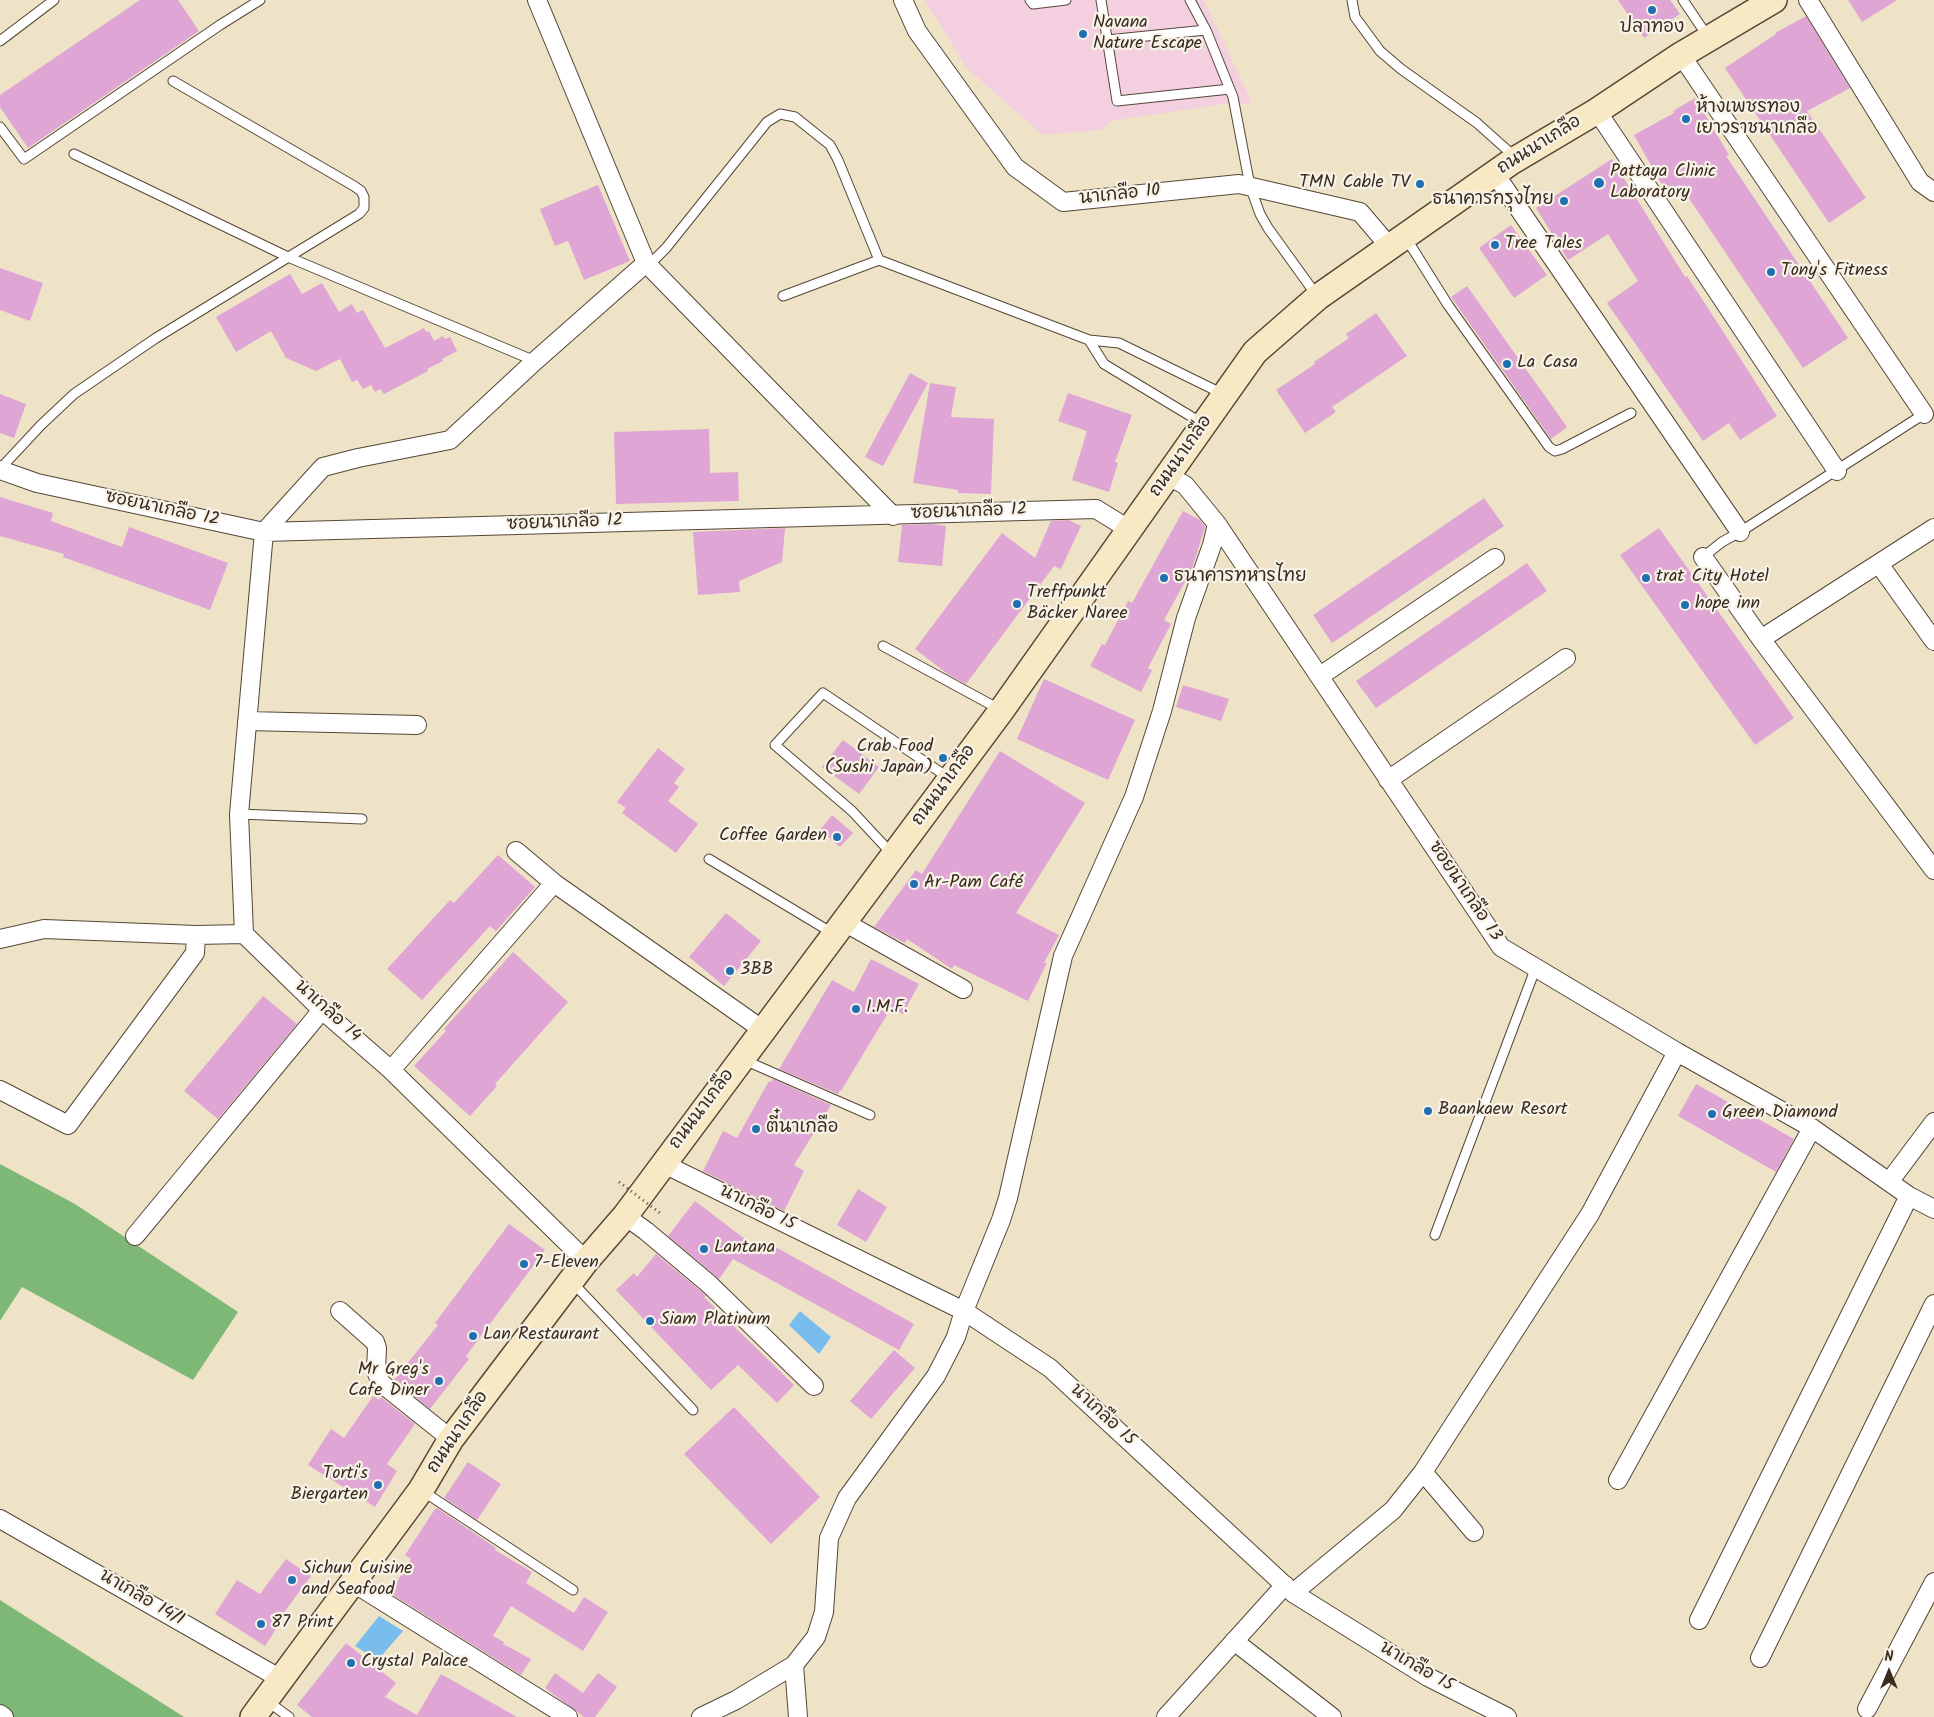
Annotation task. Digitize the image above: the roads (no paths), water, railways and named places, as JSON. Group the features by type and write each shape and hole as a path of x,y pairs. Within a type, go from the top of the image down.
{"street":[{"path":"537,0 648,264 894,516"},
{"name":"นาเกลือ 10","path":"903,0 917,31 1015,167 1063,202 1239,184 1360,212 1397,241"},
{"name":"ถนนนาเกลือ","path":"259,1708 421,1490 451,1440 586,1261 625,1216 1001,711 1256,352 1318,297 1517,159 1597,111 1681,55 1774,0"},
{"path":"1808,0 1920,182 1934,192"},
{"path":"1681,55 1924,414"},
{"path":"1597,111 1837,471"},
{"path":"1495,174 1740,532"},
{"path":"0,939 44,929 196,935 244,934 239,814 264,532 323,466 450,440 535,361 648,264"},
{"name":"ซอยนาเกลือ 12","path":"0,469 37,483 264,532 1096,509 1130,530"},
{"name":"ซอยนาเกลือ 13","path":"1168,476 1185,485 1217,524 1501,947 1676,1052 1812,1128 1909,1196 1934,1209"},
{"path":"701,1717 736,1700 794,1665 816,1637 824,1612 829,1538 847,1498 936,1376 956,1337 964,1311 1008,1198 1063,956 1134,797 1162,711 1186,618 1212,545 1217,524"},
{"path":"1762,639 1934,528"},
{"path":"1703,557 1934,870"},
{"path":"1320,676 1495,558"},
{"path":"1879,564 1934,641"},
{"path":"1388,780 1566,658"},
{"path":"247,721 418,725"},
{"path":"516,851 554,882 763,1030"},
{"path":"391,1070 554,882"},
{"path":"839,928 963,989"},
{"name":"นาเกลือ 14","path":"244,934 322,1010 391,1070 586,1261"},
{"path":"0,1090 68,1125 195,952 196,935"},
{"path":"135,1236 322,1010"},
{"path":"1166,1717 1234,1641 1289,1589 1393,1510 1423,1472 1590,1214 1676,1052"},
{"path":"1888,1182 1934,1122"},
{"path":"1618,1480 1812,1128"},
{"name":"นาเกลือ 15","path":"664,1164 964,1311 1050,1368 1289,1589 1428,1677 1507,1717"},
{"path":"1699,1620 1909,1196"},
{"path":"625,1216 646,1231 709,1284 814,1386"},
{"path":"1760,1658 1934,1304"},
{"path":"340,1311 375,1342 376,1371 381,1383 451,1440"},
{"path":"1423,1472 1474,1532"},
{"name":"นาเกลือ 14/1","path":"0,1519 281,1679"},
{"path":"352,1582 568,1717"},
{"path":"1867,1709 1934,1582"},
{"path":"1234,1641 1332,1717"},
{"path":"794,1665 798,1717"},
{"path":"0,1714 4,1717"}],"lane":[{"path":"0,41 54,0"},
{"path":"0,126 24,159 260,0"},
{"path":"1030,0 1033,4 1066,0"},
{"path":"1101,0 1117,101 1230,89"},
{"path":"1190,0 1206,30 1234,97 1250,186 1268,228 1318,297"},
{"path":"1352,0 1355,17 1380,52 1477,123 1517,159"},
{"path":"1683,0 1709,39"},
{"path":"1107,40 1206,30"},
{"path":"0,469 41,425 74,394 156,338 359,214 364,208 361,192 338,176 173,81"},
{"path":"648,264 666,248 767,122 780,114 795,117 830,145 879,260"},
{"path":"74,154 288,257 535,361"},
{"path":"1397,241 1448,305 1549,447 1555,451 1562,449 1631,413"},
{"path":"783,296 879,260 1088,340 1119,342 1225,395"},
{"path":"1088,340 1104,364 1204,424"},
{"path":"1703,557 1722,542 1837,471 1924,414"},
{"path":"883,646 1001,711"},
{"path":"894,856 852,811 775,746 823,693 950,779"},
{"path":"239,814 362,819"},
{"path":"709,859 839,928"},
{"path":"1435,1235 1536,967"},
{"path":"741,1059 870,1115"},
{"path":"571,1281 693,1410"},
{"path":"421,1490 573,1590"},
{"path":"259,1708 289,1717"}],"water":[{"path":"800,1311 831,1337 819,1354 789,1325"},
{"path":"379,1616 403,1631 378,1660 355,1646"}],"place":[{"name":"ปลาทอง","path":"1652,10"},
{"name":"Navana Nature Escape","path":"1083,34"},
{"name":"ห้างเพชรทอง เยาวราชนาเกลือ","path":"1686,119"},
{"name":"Pattaya Clinic Laboratory","path":"1599,183"},
{"name":"TMN Cable TV","path":"1420,184"},
{"name":"ธนาคารกรุงไทย","path":"1564,201"},
{"name":"Tree Tales","path":"1495,245"},
{"name":"Tony's Fitness","path":"1771,272"},
{"name":"La Casa","path":"1507,364"},
{"name":"ธนาคารทหารไทย","path":"1164,578"},
{"name":"trat City Hotel","path":"1646,578"},
{"name":"Treffpunkt Bäcker Naree","path":"1017,604"},
{"name":"hope inn","path":"1685,605"},
{"name":"Crab Food (Sushi Japan)","path":"943,758"},
{"name":"Coffee Garden","path":"837,837"},
{"name":"Ar-Pam Café","path":"914,884"},
{"name":"3BB","path":"730,971"},
{"name":"I.M.F.","path":"856,1009"},
{"name":"Baankaew Resort","path":"1428,1111"},
{"name":"Green Diamond","path":"1712,1114"},
{"name":"ตี๋นาเกลือ","path":"756,1129"},
{"name":"Lantana","path":"704,1249"},
{"name":"7-Eleven","path":"524,1264"},
{"name":"Siam Platinum","path":"650,1321"},
{"name":"Lan Restaurant","path":"473,1336"},
{"name":"Mr Greg's Cafe Diner","path":"439,1381"},
{"name":"Torti's Biergarten","path":"378,1485"},
{"name":"Sichun Cuisine and Seafood","path":"292,1580"},
{"name":"87 Print","path":"261,1624"},
{"name":"Crystal Palace","path":"351,1663"}]}
